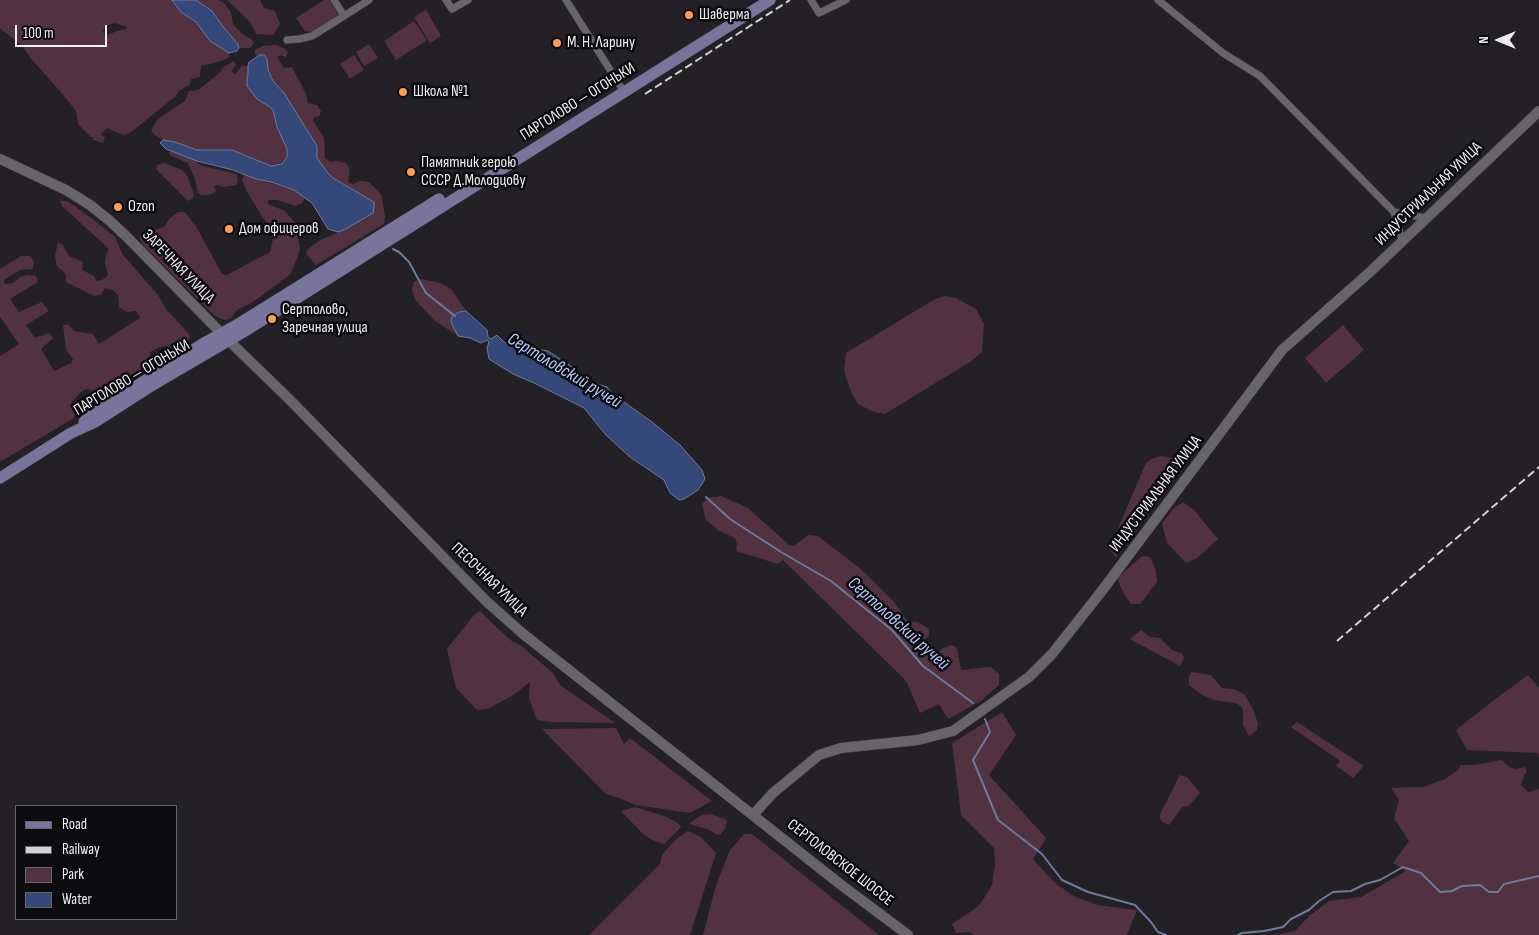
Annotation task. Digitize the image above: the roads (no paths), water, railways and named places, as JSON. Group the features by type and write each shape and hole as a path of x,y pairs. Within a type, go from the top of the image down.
{"main road":[{"name":"ПАРГОЛОВО — ОГОНЬКИ","path":"622,89 757,0"},
{"name":"ПАРГОЛОВО — ОГОНЬКИ","path":"0,478 71,433 103,417 225,337 622,89 770,0"},
{"name":"ИНДУСТРИАЛЬНАЯ УЛИЦА","path":"754,814 774,793 819,755 841,748 918,740 953,731 1029,677 1052,654 1095,600 1282,350 1370,272 1539,111"},
{"name":"ЗАРЕЧНАЯ УЛИЦА","path":"0,159 66,190 103,216 128,238 225,337"},
{"name":"ПЕСОЧНАЯ УЛИЦА","path":"225,337 486,601 522,633 754,814"},
{"name":"СЕРТОЛОВСКОЕ ШОССЕ","path":"754,814 840,884 908,935"}],"street":[{"path":"334,0 344,16"},
{"path":"287,40 312,36 369,0"},
{"path":"446,0 452,9 465,1"},
{"path":"566,0 622,89"},
{"path":"811,0 819,13 846,0"},
{"path":"1158,0 1223,53 1260,76 1378,198 1394,212 1426,218"},
{"path":"1394,212 1402,240"}],"water":[{"path":"172,0 196,0 212,11 238,44 239,48 237,51 229,53 210,41 196,22 181,12"},
{"path":"260,55 264,55 267,59 268,70 273,81 284,93 317,146 317,158 327,172 333,178 374,202 373,213 344,230 338,232 328,229 312,203 294,190 233,170 197,161 166,149 160,143 163,140 175,142 197,150 232,150 271,166 282,164 287,157 287,149 277,127 273,110 257,99 247,86 249,62"},
{"path":"466,311 487,330 488,337 491,339 497,335 504,342 511,345 548,351 571,366 578,376 575,382 576,386 581,388 588,381 607,387 614,395 680,445 702,470 705,479 698,490 679,500 670,493 664,480 630,457 606,435 584,408 513,374 489,359 487,348 489,342 487,340 481,343 470,338 458,336 451,322 452,316"}],"waterway":[{"name":"Сертоловский ручей","path":"393,249 409,262 426,293 455,316"},
{"name":"Сертоловский ручей","path":"706,497 730,519 831,581 892,630 923,666 973,703"},
{"name":"Сертоловский ручей","path":"985,719 990,732 973,760 998,820 1042,854 1062,880 1088,892 1135,905 1158,932 1166,935"},
{"name":"Сертоловский ручей","path":"1238,935 1283,927 1291,919 1309,910 1333,892 1351,891 1365,884 1380,880 1403,867 1421,873 1440,892 1452,891 1462,886 1480,885 1489,892 1498,892 1504,884 1539,876"}],"railway":[{"path":"645,94 790,0"},
{"path":"1337,641 1539,467"}],"place":[{"name":"Шаверма","path":"689,15"},
{"name":"М. Н. Ларину","path":"557,43"},
{"name":"Школа №1","path":"403,92"},
{"name":"Памятник герою СССР Д.Молодцову","path":"411,172"},
{"name":"Ozon","path":"118,207"},
{"name":"Дом офицеров","path":"229,229"},
{"name":"Сертолово, Заречная улица","path":"272,319"}]}
